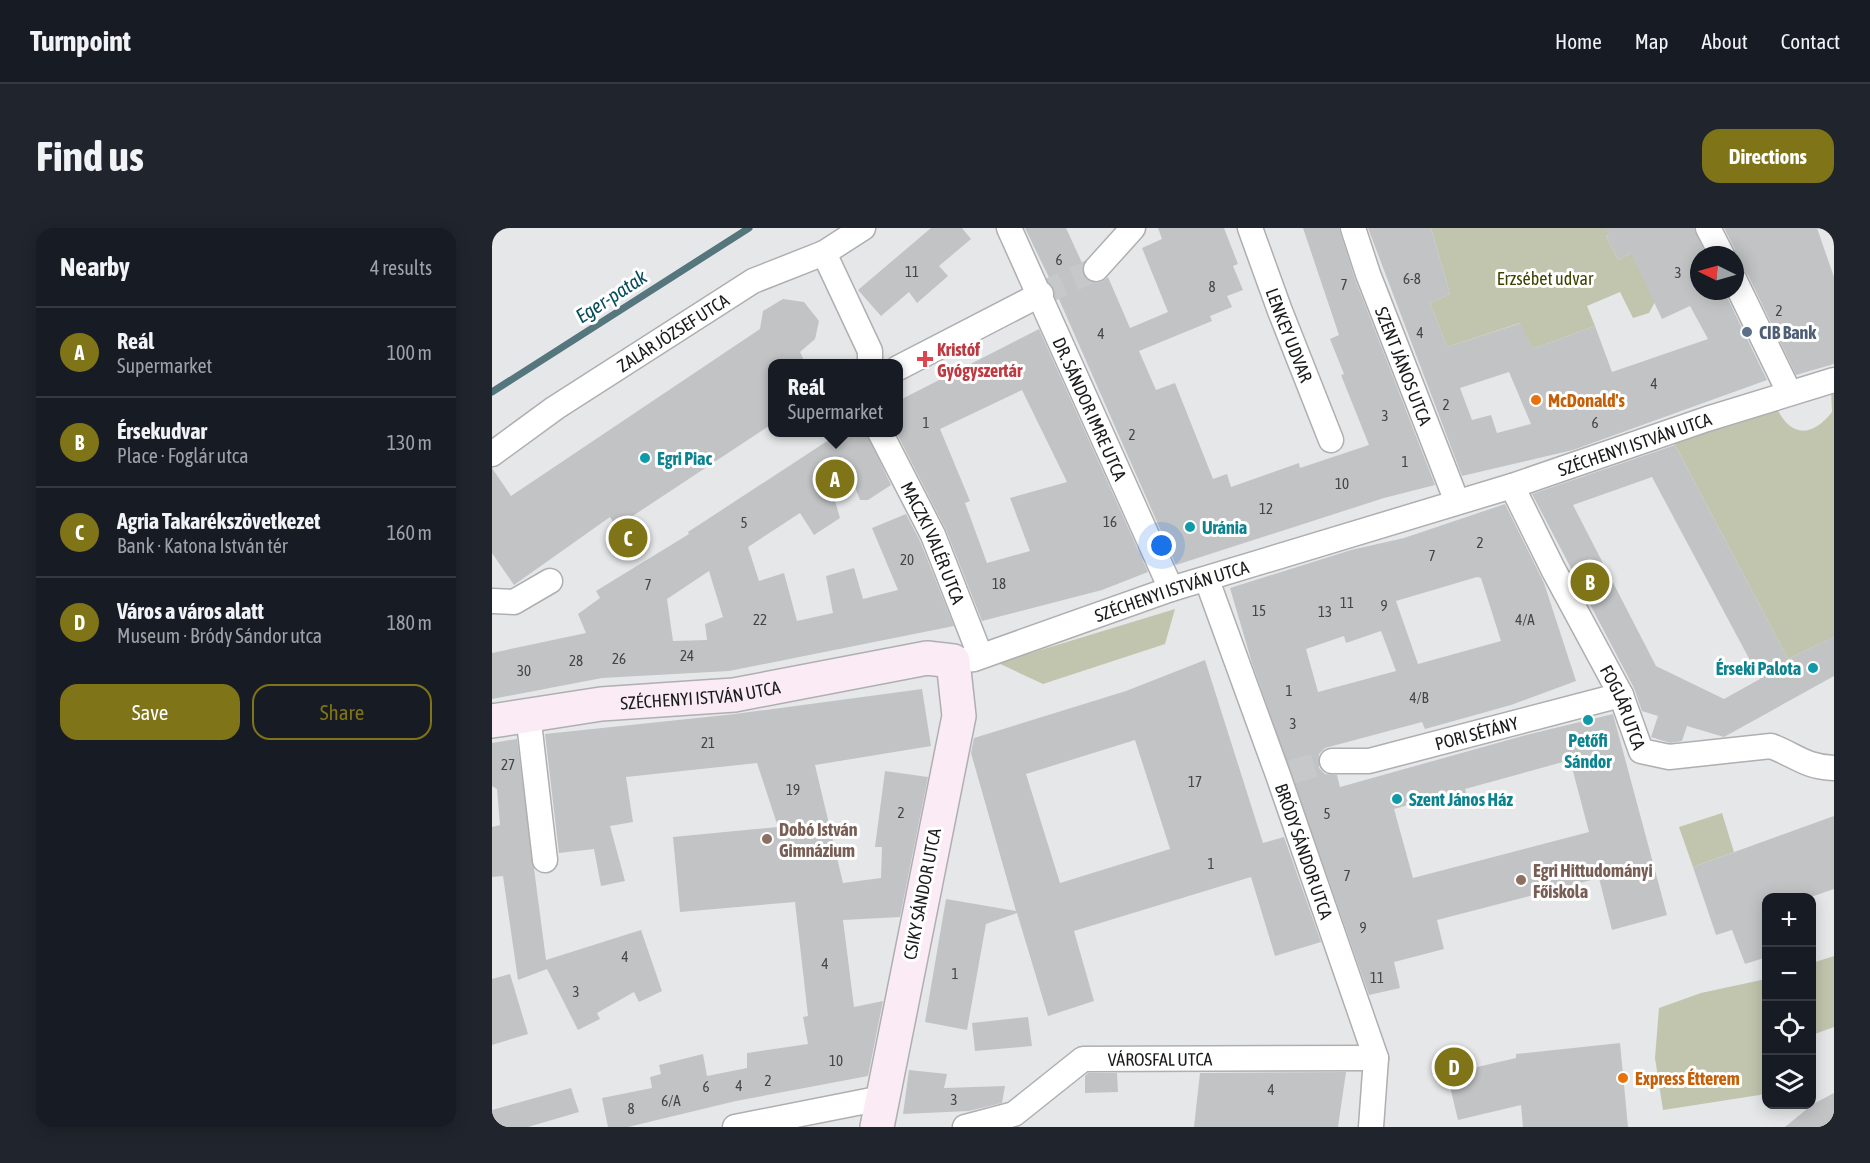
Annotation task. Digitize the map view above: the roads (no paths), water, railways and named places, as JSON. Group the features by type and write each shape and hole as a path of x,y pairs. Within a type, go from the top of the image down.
{"street":[{"name":"ZALÁR JÓZSEF UTCA","path":"492,454 555,408 753,281 824,253 862,228"},
{"name":"DR. SÁNDOR IMRE UTCA","path":"1009,228 1041,294 1171,589"},
{"path":"1096,269 1133,228"},
{"name":"LENKEY UDVAR","path":"1250,228 1331,440"},
{"name":"SZENT JÁNOS UTCA","path":"1353,228 1457,501"},
{"path":"1708,228 1717,246"},
{"path":"824,253 870,351 870,359"},
{"path":"903,365 1041,294"},
{"path":"1744,300 1789,392"},
{"name":"SZÉCHENYI ISTVÁN UTCA","path":"492,721 601,704 734,695 927,658 967,658 1171,589 1512,486 1789,392 1834,380"},
{"name":"MACZKI VALÉR UTCA","path":"883,437 933,535 967,658"},
{"name":"FOGLÁR UTCA","path":"1512,486 1553,569 1621,695 1641,751 1669,757 1771,746 1784,751 1794,759 1823,768 1834,768"},
{"name":"BRÓDY SÁNDOR UTCA","path":"1207,580 1285,774 1376,1058 1371,1127"},
{"path":"492,602 514,602 550,581"},
{"name":"CSIKY SÁNDOR UTCA","path":"879,1112 959,716 967,658"},
{"name":"PORI SÉTÁNY","path":"1332,761 1369,761 1621,695"},
{"path":"528,714 545,860"},
{"name":"VÁROSFAL UTCA","path":"965,1127 1014,1114 1083,1059 1376,1058"},
{"path":"735,1127 879,1112"}],"waterway":[{"name":"Eger-patak","path":"492,392 749,228"}],"tunnel":[{"path":"1041,294 1096,269"},
{"path":"1291,772 1332,761"}],"place":[{"name":"CIB Bank","path":"1747,332"},
{"name":"Kristóf Gyógyszertár","path":"925,359"},
{"name":"McDonald's","path":"1536,400"},
{"name":"Egri Piac","path":"645,458"},
{"name":"Reál","path":"835,479"},
{"name":"Uránia","path":"1190,527"},
{"name":"Agria Takarékszövetkezet","path":"628,538"},
{"name":"Érsekudvar","path":"1590,582"},
{"name":"Érseki Palota","path":"1813,668"},
{"name":"Petőfi Sándor","path":"1588,720"},
{"name":"Szent János Ház","path":"1397,799"},
{"name":"Dobó István Gimnázium","path":"767,839"},
{"name":"Egri Hittudományi Főiskola","path":"1521,880"},
{"name":"Város a város alatt","path":"1454,1067"},
{"name":"Express Étterem","path":"1623,1078"}],"park label":[{"name":"Erzsébet udvar","path":"1545,278"}]}
